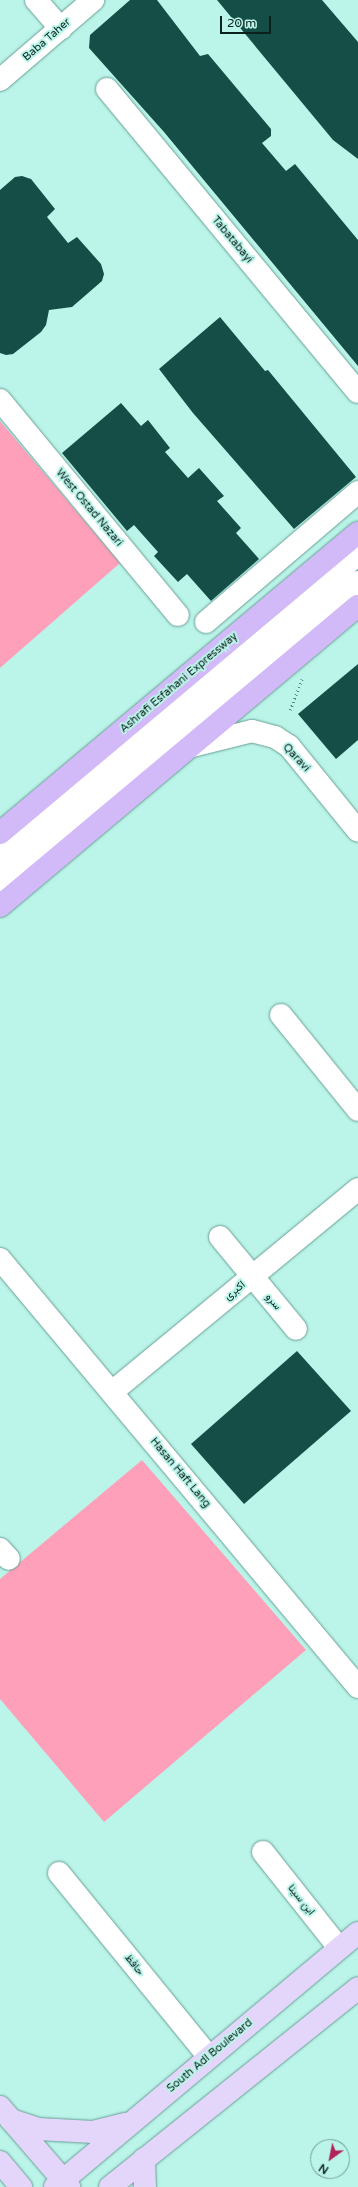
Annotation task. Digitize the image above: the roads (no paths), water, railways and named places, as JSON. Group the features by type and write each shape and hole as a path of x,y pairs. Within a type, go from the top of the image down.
{"highway":[{"name":"Ashrafi Esfahani Expressway","path":"0,833 358,533"},
{"path":"0,906 358,606"}],"main road":[{"name":"South Adl Boulevard","path":"62,2185 131,2122 358,1933"},
{"path":"110,2187 144,2158 357,1991"},
{"path":"6,2113 38,2128 93,2132 131,2122"},
{"path":"6,2113 62,2185"},
{"path":"144,2158 145,2187"},
{"path":"0,2162 21,2187"}],"street":[{"path":"36,0 60,29"},
{"name":"Baba Taher","path":"0,80 93,0"},
{"name":"Tabatabayi","path":"107,89 358,392"},
{"name":"West Ostad Nazari","path":"0,400 178,615"},
{"path":"206,622 358,492"},
{"path":"0,859 358,554"},
{"path":"0,884 358,582"},
{"name":"Qaravi","path":"188,748 252,731 268,734 289,746 358,831"},
{"path":"281,1015 358,1110"},
{"name":"اکبری","path":"112,1392 358,1189"},
{"name":"سرو","path":"220,1238 296,1329"},
{"name":"Hasan Haft Lang","path":"0,1259 358,1687"},
{"name":"ابن سینا","path":"263,1852 339,1948"},
{"name":"حافظ","path":"59,1873 209,2057"}]}
